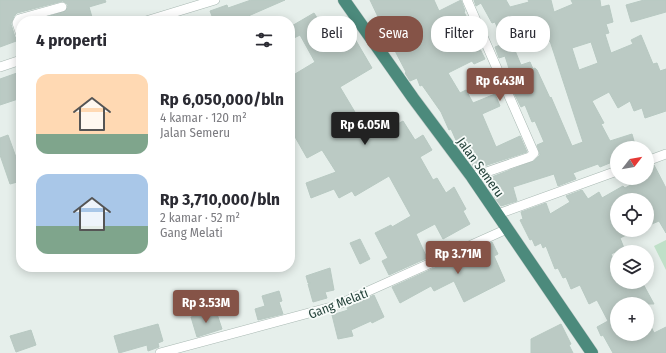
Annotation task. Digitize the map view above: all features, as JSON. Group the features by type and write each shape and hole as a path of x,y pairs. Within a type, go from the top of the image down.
{"highway":[{"name":"Jalan Semeru","path":"344,0 413,98 498,214 592,353"}],"street":[{"path":"162,16 215,0"},
{"path":"468,0 534,154 530,157 472,177"},
{"path":"32,16 62,7"},
{"path":"0,66 16,61"},
{"path":"654,158 666,154"},
{"path":"498,214 610,174"},
{"name":"Gang Melati","path":"160,353 335,306 507,229"}],"green space":[{"path":"666,240 666,270 654,246"}],"building":[{"path":"0,0 105,0 106,2 89,7 92,16 50,16 66,11 68,5 63,1 17,13 11,24 16,41 0,47"},
{"path":"251,0 285,0 248,16 212,16 210,11 227,5 228,8"},
{"path":"370,0 434,0 439,11 461,0 466,16 431,16 431,52 482,52 485,59 474,64 472,61 448,73 460,93 466,90 473,103 495,94 500,106 482,114 496,147 520,136 527,152 475,169 467,155 465,156 459,147 441,112 422,85 420,86 417,78 410,81 396,52 423,52 423,16 378,16"},
{"path":"474,0 506,0 510,7 529,2 528,0 551,0 554,12 573,4 571,0 600,0 601,7 609,5 613,22 606,24 609,33 605,34 611,53 633,44 631,40 641,35 653,64 657,63 660,71 666,69 666,111 645,118 642,108 634,111 630,101 618,108 609,92 592,101 604,123 601,124 610,141 610,163 600,167 598,164 573,173 576,179 558,186 554,174 513,187 517,201 501,206 495,198 489,178 534,161 540,155 537,145 544,142 535,121 532,122 525,105 521,107 514,93 523,89 517,74 511,75 505,56 499,58 497,52 516,52 521,65 530,62 533,69 535,68 537,70 550,98 551,97 572,146 583,142 550,41 550,16 496,16 496,24 495,22 492,23 481,3 476,6","holes":["591,42 598,63 579,70 572,48"]},
{"path":"644,0 666,0 666,12 631,22 626,5"},
{"path":"314,13 316,16 309,16"},
{"path":"307,17 307,48 300,35 295,38 295,24"},
{"path":"357,42 372,68 340,87 371,139 403,121 415,140 423,135 432,150 420,157 433,180 437,178 446,193 454,187 466,209 463,211 470,224 443,239 435,224 416,234 427,258 389,275 382,261 388,258 375,233 391,225 392,227 411,216 389,176 355,196 352,191 339,198 334,189 311,198 306,183 336,172 322,150 307,158 295,137 295,74 315,62 309,52 357,52"},
{"path":"16,73 16,100 0,105 0,79"},
{"path":"632,134 634,141 610,141"},
{"path":"8,135 16,157 16,182 10,184 0,155 0,138"},
{"path":"654,165 666,188 666,233 659,221 654,223 654,193 611,193 623,186 625,188 630,185 654,185"},
{"path":"582,190 588,199 599,192 602,198 610,193 610,237 622,237 620,238 623,245 610,245 610,289 646,289 650,297 610,297 610,341 654,341 654,333 666,327 666,353 613,353 603,335 601,336 597,327 608,321 597,300 589,304 580,285 571,289 566,277 563,278 558,268 555,269 546,246 543,248 541,243 535,246 532,239 530,240 520,220 523,219 521,212 546,203 550,214 570,202 566,196"},
{"path":"360,239 370,259 360,264 350,243"},
{"path":"492,242 498,254 494,256 505,281 464,302 454,281 434,291 431,286 400,303 392,287"},
{"path":"330,268 334,290 325,292 327,298 313,302 308,284 311,283 308,283 306,276"},
{"path":"279,291 282,301 279,302 283,314 258,320 255,309 265,306 262,296"},
{"path":"374,295 384,317 351,330 353,336 338,339 332,315 348,310 347,308"},
{"path":"216,311 222,329 197,337 191,317"},
{"path":"158,324 163,341 158,343 159,347 148,351 147,345 119,353 114,336"},
{"path":"561,324 571,344 569,345 573,353 531,353 531,339"},
{"path":"31,330 36,345 16,352 10,336"}]}
